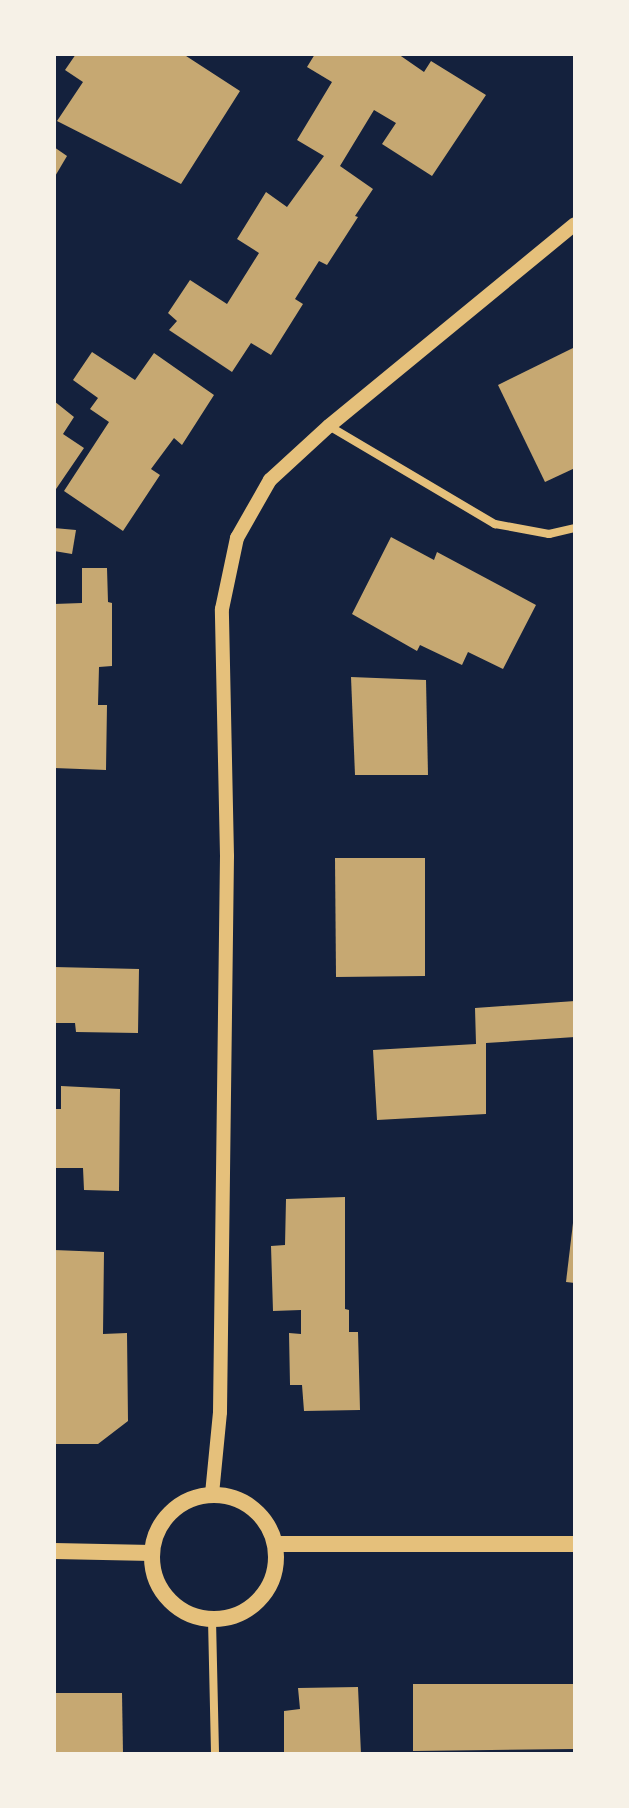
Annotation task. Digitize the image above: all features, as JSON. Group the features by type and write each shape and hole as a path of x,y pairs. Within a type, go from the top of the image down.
{"main road":[{"path":"212,1494 229,1496 253,1508 269,1527 275,1544 277,1562 272,1581 262,1597 248,1610 212,1620 176,1605 163,1591 154,1573 152,1553 156,1535 178,1506 194,1497 212,1494"},
{"path":"275,1544 575,1544"},
{"path":"54,1551 152,1553"}],"street":[{"path":"212,1494 220,1396 227,856 222,609 237,538 270,480 329,426 575,224"},
{"path":"329,426 495,524 549,534 575,528"},
{"path":"212,1620 215,1754"}],"building":[{"path":"76,54 183,54 240,91 181,184 57,121 83,82 65,70"},
{"path":"315,54 398,54 424,72 431,61 486,95 432,176 382,144 396,123 374,110 340,166 373,189 355,216 358,217 327,265 319,261 295,299 303,304 271,355 251,343 232,372 169,330 177,321 168,313 190,280 227,304 259,253 237,239 266,192 287,207 324,156 297,140 332,82 307,67"},
{"path":"54,147 67,156 54,178"},
{"path":"575,347 575,468 545,482 498,385"},
{"path":"92,352 135,380 154,353 214,395 182,445 174,438 151,469 160,475 123,531 64,491 109,422 90,409 98,398 73,380"},
{"path":"54,401 74,417 63,434 84,448 54,492"},
{"path":"54,528 76,530 72,554 54,551"},
{"path":"391,537 434,560 437,552 536,605 503,669 468,652 462,665 420,645 417,651 352,614"},
{"path":"82,568 107,568 108,602 112,603 112,666 99,667 98,705 107,705 106,770 54,768 54,604 82,603"},
{"path":"351,677 426,680 428,775 355,775"},
{"path":"335,858 425,858 425,976 336,977"},
{"path":"54,967 139,969 138,1033 76,1032 75,1023 54,1023"},
{"path":"575,1001 575,1037 486,1043 486,1114 377,1120 373,1050 476,1044 475,1008"},
{"path":"61,1086 120,1089 119,1191 84,1190 83,1168 54,1168 54,1109 61,1109"},
{"path":"345,1197 345,1309 349,1310 349,1332 358,1332 360,1410 304,1411 302,1385 290,1385 289,1333 301,1334 301,1310 273,1311 271,1246 285,1245 286,1199"},
{"path":"575,1223 575,1283 566,1282"},
{"path":"54,1250 104,1252 103,1334 127,1333 128,1421 98,1444 54,1444"},
{"path":"413,1684 575,1684 575,1749 413,1751"},
{"path":"358,1687 361,1754 284,1754 284,1711 300,1709 298,1688"},
{"path":"54,1693 122,1693 123,1754 54,1754"}]}
